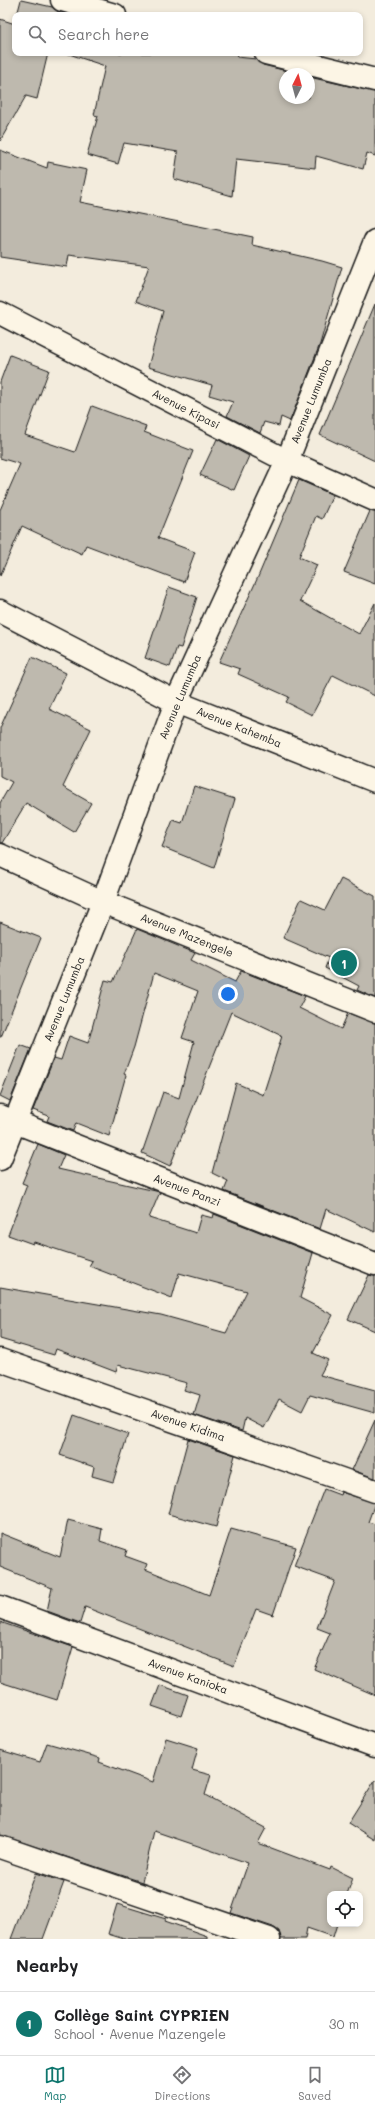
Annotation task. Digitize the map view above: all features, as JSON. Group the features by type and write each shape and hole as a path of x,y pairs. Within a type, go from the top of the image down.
{"street":[{"path":"62,0 104,12"},
{"path":"278,56 375,80"},
{"name":"Avenue Lumumba","path":"0,1159 7,1119 103,902 176,702 287,461 375,241"},
{"name":"Avenue Kipasi","path":"0,313 287,461 375,500"},
{"name":"Avenue Kahemba","path":"0,611 176,702 375,781"},
{"name":"Avenue Mazengele","path":"0,855 103,902 375,1011"},
{"name":"Avenue Panzi","path":"7,1119 375,1264"},
{"name":"Avenue Kidima","path":"0,1360 375,1491"},
{"name":"Avenue Kanioka","path":"0,1607 375,1746"},
{"path":"0,1847 269,1939"}],"building":[{"path":"21,0 52,7 58,12 18,12"},
{"path":"0,19 12,23 12,56 47,56 37,99 26,96 0,141"},
{"path":"75,56 237,56 256,59 263,65 279,69 279,104 315,104 315,78 375,92 375,156 367,153 363,169 316,156 315,168 236,159 232,196 174,179 178,152 124,143 118,164 87,155 98,116 94,115 105,66"},
{"path":"0,150 47,168 48,162 87,170 80,202 253,237 252,245 342,267 320,344 290,421 281,417 279,426 264,422 260,433 227,416 233,402 209,395 212,385 148,367 163,311 136,301 149,266 69,255 67,267 0,257"},
{"path":"375,304 375,461 320,435"},
{"path":"10,355 49,370 25,435 75,452 92,406 146,426 144,432 193,451 158,538 195,552 184,582 86,545 82,554 22,526 0,576 0,510 20,464 0,458 0,382"},
{"path":"217,439 249,456 234,490 200,475"},
{"path":"299,480 333,495 322,519 316,516 299,557 317,565 300,601 359,634 375,603 375,696 333,675 312,715 286,702 289,697 238,674 240,669 219,662 258,577"},
{"path":"370,511 375,512 375,584 344,572"},
{"path":"169,587 197,597 181,648 177,647 170,667 145,658"},
{"path":"32,657 66,673 49,709 91,729 63,787 91,803 74,832 26,803 2,843 0,843 0,803 12,782 0,776 0,728"},
{"path":"194,786 235,799 214,868 162,847 173,820 182,823"},
{"path":"341,879 375,896 375,998 357,990 359,986 325,968 329,958 283,938 301,899 325,910"},
{"path":"0,922 41,938 1,1037 0,1037"},
{"path":"137,929 195,953 191,960 235,982 241,971 305,996 299,1008 341,1029 348,1013 375,1023 375,1232 326,1209 320,1229 224,1191 228,1181 212,1173 236,1083 263,1095 282,1036 231,1012 170,1166 142,1153 163,1092 179,1098 194,1042 182,1038 198,991 154,973 134,1047 124,1074 126,1075 109,1136 76,1123 73,1131 47,1121 49,1116 33,1110 54,1058 61,1060 69,1036 88,1043 105,980 113,982"},
{"path":"20,1045 31,1049 10,1101 0,1096"},
{"path":"38,1144 64,1155 58,1169 160,1192 149,1218 196,1233 201,1215 213,1218 214,1214 313,1253 300,1298 333,1315 313,1353 328,1360 320,1375 375,1390 375,1413 310,1395 302,1411 279,1399 264,1428 245,1418 242,1431 194,1415 200,1395 184,1390 187,1383 118,1365 116,1372 56,1349 54,1355 0,1339 0,1287 161,1315 226,1333 247,1291 179,1273 172,1298 89,1266 92,1261 34,1242 33,1244 8,1235 27,1185 22,1183"},
{"path":"369,1275 375,1276 375,1331 348,1319"},
{"path":"74,1415 128,1434 113,1482 92,1476 94,1467 60,1455"},
{"path":"375,1420 375,1478 352,1470"},
{"path":"188,1439 235,1455 216,1527 168,1514"},
{"path":"324,1489 340,1495 341,1492 375,1503 368,1522 375,1524 375,1695 314,1669 330,1633 317,1628 335,1581 294,1566"},
{"path":"68,1520 102,1529 100,1541 127,1550 125,1556 147,1564 145,1569 209,1595 231,1529 296,1547 273,1615 256,1609 234,1666 85,1607 80,1623 47,1611 52,1588 0,1567 0,1533 60,1557"},
{"path":"0,1622 73,1647 57,1700 0,1682"},
{"path":"160,1685 188,1695 181,1716 152,1706"},
{"path":"166,1738 198,1748 192,1770 211,1775 205,1795 266,1828 258,1843 330,1870 331,1867 353,1878 348,1891 327,1891 327,1927 336,1927 333,1937 307,1928 305,1939 281,1939 279,1931 273,1927 231,1913 248,1863 154,1831 142,1882 0,1835 0,1750 40,1762 47,1743 100,1758 99,1762 153,1782"},
{"path":"375,1780 375,1840 348,1823"},
{"path":"36,1873 64,1882 43,1939 11,1939"},
{"path":"117,1904 166,1919 165,1921 207,1936 207,1939 124,1939 108,1934"}],"place":[{"name":"Collège Saint CYPRIEN","path":"344,963"}]}
